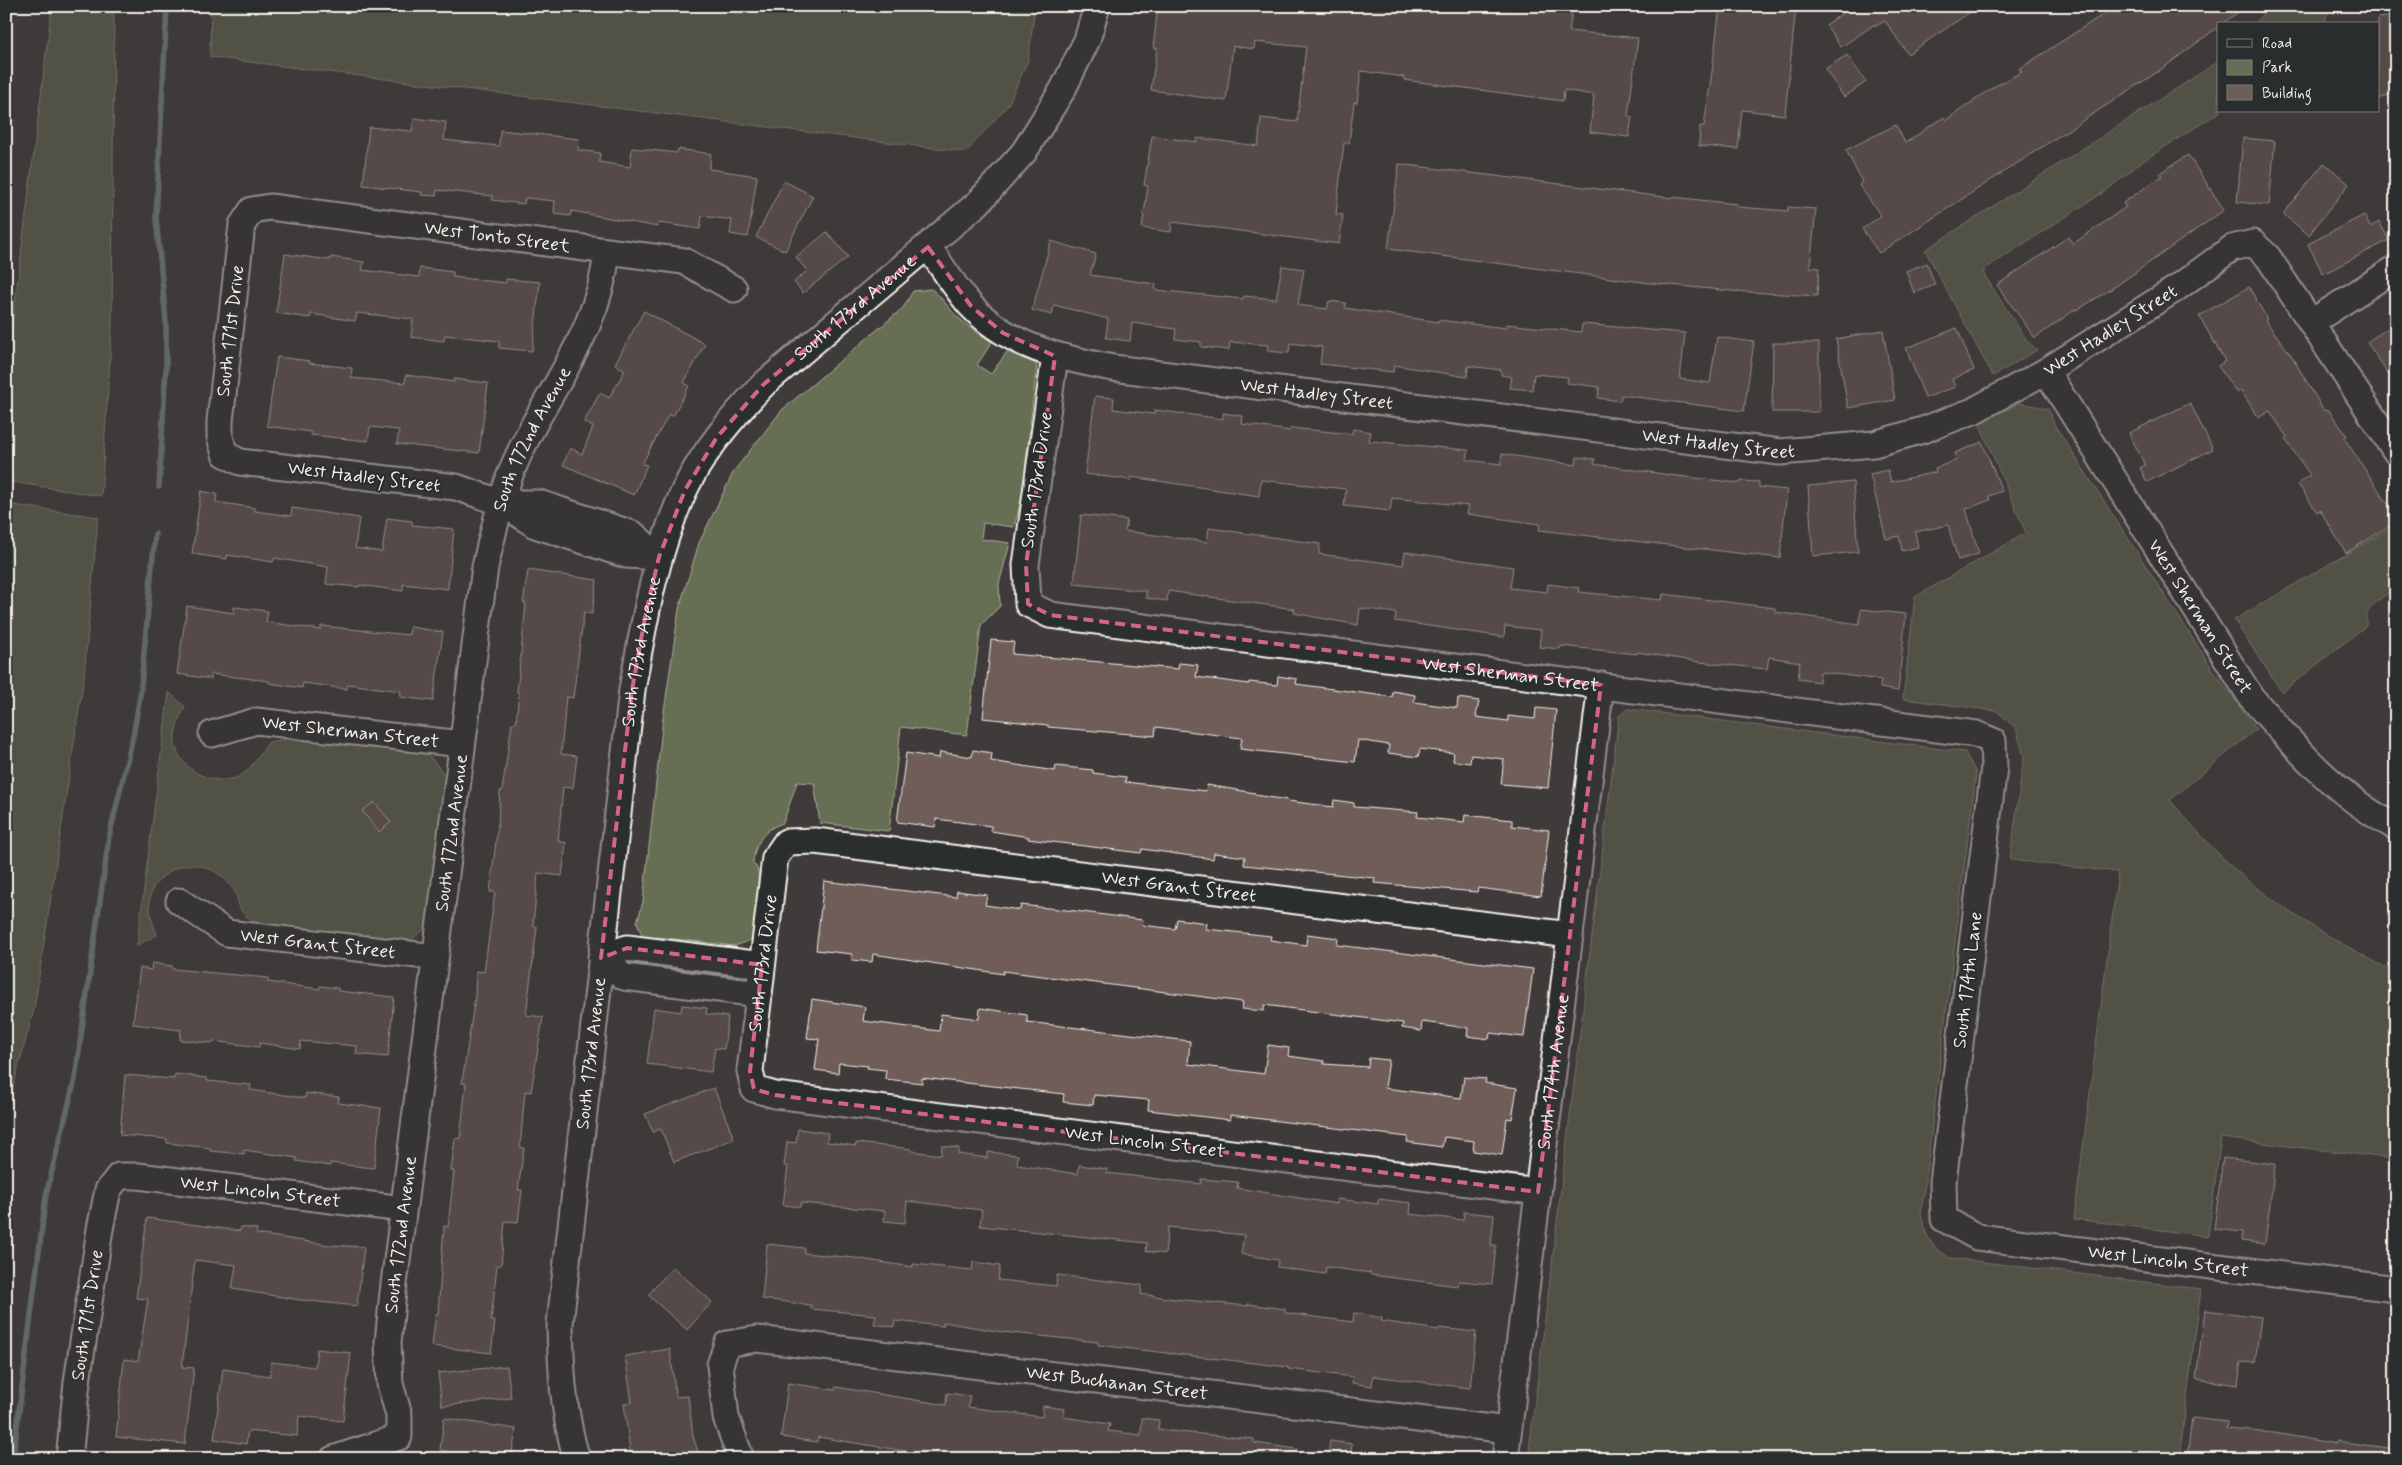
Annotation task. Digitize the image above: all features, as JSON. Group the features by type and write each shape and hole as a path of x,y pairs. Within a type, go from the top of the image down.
{"street":[{"name":"South 173rd Avenue","path":"577,1459 571,1438 562,1380 560,1323 632,690 646,612 659,557 685,490 718,436 739,410 764,384 978,203 1024,152 1064,89 1087,40 1097,6"},
{"name":"West Tonto Street","path":"252,210 270,207 684,261 734,289"},
{"name":"South 171st Drive","path":"225,454 220,437 222,401 242,224 252,210"},
{"name":"West Hadley Street","path":"928,247 978,311 1003,333 1054,356 1113,368 1780,452 1874,444 1923,430 1973,412 2046,371 2176,288 2232,248 2253,243 2268,256 2396,452"},
{"name":"South 172nd Avenue","path":"333,1459 399,1437 399,1415 390,1384 388,1343 403,1209 485,567 510,475 551,393 584,336 604,280 607,252"},
{"path":"2312,322 2396,268"},
{"name":"South 173rd Drive","path":"1028,604 1026,565 1054,356"},
{"name":"West Sherman Street","path":"2046,371 2250,697 2286,737 2343,793 2396,827"},
{"name":"West Hadley Street","path":"225,454 240,462 456,487 502,503 535,525 626,556 659,557"},
{"name":"West Sherman Street","path":"1028,604 1050,615 1976,734 1993,741"},
{"name":"South 174th Avenue","path":"1505,1459 1601,685"},
{"name":"West Sherman Street","path":"212,734 256,721 462,744"},
{"name":"South 174th Lane","path":"1944,1219 1943,1182 1994,767 1993,741"},
{"name":"West Grant Street","path":"786,842 815,841 1570,935"},
{"name":"South 173rd Drive","path":"754,1089 750,1071 775,858 786,842"},
{"name":"West Grant Street","path":"180,901 227,933 435,957"},
{"path":"601,958 627,948 762,965"},
{"path":"601,958 624,976 759,994"},
{"name":"West Lincoln Street","path":"754,1089 775,1095 1538,1192"},
{"name":"South 171st Drive","path":"69,1459 77,1382 100,1229 108,1190 119,1176"},
{"name":"West Lincoln Street","path":"119,1176 148,1177 403,1209"},
{"name":"West Lincoln Street","path":"1944,1219 1977,1237 2396,1289"},
{"name":"West Buchanan Street","path":"741,1459 726,1417 720,1365 727,1344 757,1339 1508,1430"}],"highlighted area":[{"path":"928,247 971,306 1003,333 1055,356 1026,565 1028,604 1050,615 1601,685 1538,1192 775,1095 754,1089 750,1071 762,965 627,948 601,958 632,690 646,612 659,557 685,490 717,437 764,384"}],"green space":[{"path":"52,6 114,6 112,324 101,496 6,481 6,376"},
{"path":"211,6 1035,6 1028,60 1008,105 966,152 210,57"},
{"path":"2269,6 2330,6 2325,22 2257,22"},
{"path":"2217,63 2217,112 2219,112 2143,161 2107,190 1986,268 1983,273 2027,341 2037,350 1993,376 1925,250"},
{"path":"931,289 969,327 992,342 977,365 991,374 1007,352 1037,364 1022,498 1014,527 983,523 981,539 1010,543 999,584 1000,606 981,625 967,735 901,727 889,831 820,823 814,783 797,782 783,823 776,825 765,833 755,850 753,863 757,869 760,887 753,939 735,946 658,937 650,941 644,940 637,922 643,902 663,718 679,609 699,543 734,471 782,410 903,308 913,291"},
{"path":"2021,403 2048,409 2054,424 2213,670 2256,729 2170,800 2200,834 2244,878 2306,922 2396,973 2396,1159 2221,1138 2208,1236 2074,1219 2118,872 2010,860 2024,756 2016,728 1997,711 1903,699 1915,597 2026,533 1979,423"},
{"path":"6,504 98,517 84,676 34,1009 6,1112"},
{"path":"2396,525 2396,588 2370,608 2366,618 2368,624 2282,692 2234,620"},
{"path":"169,692 185,707 175,733 178,753 190,769 209,778 229,780 238,777 251,766 269,742 294,738 428,754 447,778 430,924 408,943 267,926 243,913 235,891 222,876 199,865 190,865 174,869 161,878 152,890 150,907 157,935 137,945"},
{"path":"1628,709 1965,752 1976,773 1921,1214 1925,1229 1937,1249 1950,1258 2201,1289 2179,1459 1528,1459 1619,716"}],"building":[{"path":"1158,6 1471,6 1508,11 1509,6 1534,6 1572,12 1569,31 1638,38 1628,116 1632,117 1629,137 1590,132 1594,95 1564,90 1563,101 1404,80 1404,77 1361,71 1357,103 1354,102 1349,143 1344,143 1336,214 1343,215 1339,244 1172,222 1171,232 1142,228 1148,186 1144,185 1152,136 1197,142 1197,138 1258,146 1261,118 1297,122 1306,47 1255,42 1254,49 1233,46 1226,101 1151,90 1157,48 1153,48"},
{"path":"1720,6 1796,6 1785,115 1742,110 1738,149 1699,146 1700,126 1704,126"},
{"path":"1853,6 1979,6 1908,54 1885,21 1876,26 1875,24 1841,47 1826,25"},
{"path":"2127,6 2246,6 2225,22 2217,22 2217,28 2159,71 1879,253 1862,229 1881,216 1859,185 1862,182 1846,150 1896,125 1905,143 1944,117 1946,120 1995,86 2022,72 2019,69 2110,10 2114,16"},
{"path":"2396,16 2396,92 2380,98 2380,22 2378,22 2378,18"},
{"path":"1847,55 1866,82 1844,97 1825,69"},
{"path":"414,118 446,122 444,140 499,146 500,130 579,139 578,150 600,153 599,162 630,167 632,148 677,153 678,149 711,154 709,169 757,176 748,237 730,234 732,220 702,216 700,229 659,223 658,227 572,211 571,216 554,214 555,201 525,198 524,204 492,200 493,196 437,190 436,196 421,195 422,192 363,185 369,127 412,131"},
{"path":"2243,138 2275,141 2269,205 2237,202"},
{"path":"2188,155 2224,210 2116,286 2076,309 2035,338 1997,285 2068,237 2073,244 2126,207 2123,203 2162,176 2160,173"},
{"path":"2324,163 2349,184 2309,235 2283,214"},
{"path":"1399,164 1672,198 1737,204 1737,207 1788,211 1788,207 1816,209 1810,267 1819,268 1817,296 1731,291 1650,283 1388,249"},
{"path":"784,181 813,196 785,251 756,237"},
{"path":"2364,215 2370,227 2379,222 2389,240 2323,274 2308,244"},
{"path":"827,232 848,257 803,293 794,282 807,271 796,257"},
{"path":"1051,241 1096,254 1090,275 1156,284 1155,290 1243,299 1244,296 1276,299 1282,266 1304,269 1298,305 1327,309 1329,301 1346,303 1345,308 1438,322 1438,320 1506,328 1506,324 1581,332 1582,324 1685,333 1680,379 1710,383 1717,337 1754,342 1744,411 1621,395 1620,401 1598,398 1599,387 1567,383 1568,377 1534,374 1532,390 1510,388 1512,377 1501,375 1501,370 1468,366 1467,377 1394,365 1393,372 1320,364 1322,347 1290,343 1289,353 1267,351 1268,345 1230,342 1229,350 1201,347 1201,342 1175,339 1176,329 1132,323 1130,341 1106,338 1108,319 1054,305 1052,315 1032,310"},
{"path":"285,254 330,260 331,257 364,262 362,270 419,277 420,268 453,272 453,277 506,283 506,279 540,282 532,351 499,348 499,341 445,335 444,341 411,337 413,319 357,313 355,321 311,314 310,318 276,313"},
{"path":"1927,263 1935,285 1914,293 1906,271"},
{"path":"2249,287 2267,319 2265,320 2291,355 2324,411 2328,409 2347,436 2344,438 2396,516 2396,522 2346,553 2320,510 2317,512 2298,484 2310,475 2285,439 2287,437 2270,411 2258,418 2241,390 2237,393 2218,366 2225,361 2199,316"},
{"path":"644,311 705,344 684,383 689,386 673,416 669,414 642,464 647,465 634,495 563,465 570,448 582,454 593,427 584,422 600,393 609,398 625,370 615,364"},
{"path":"2396,323 2396,386 2367,342"},
{"path":"1957,328 1974,370 1952,379 1955,387 1925,398 1906,348"},
{"path":"1883,330 1895,400 1848,408 1836,339"},
{"path":"1773,343 1819,343 1819,412 1772,412"},
{"path":"277,357 352,368 351,378 405,383 406,375 454,382 454,379 488,383 479,453 397,444 399,430 370,427 368,441 311,435 311,432 267,426"},
{"path":"1095,396 1114,398 1113,409 1154,414 1155,410 1223,419 1223,413 1243,416 1242,424 1290,431 1291,428 1352,434 1353,429 1371,432 1369,441 1468,450 1467,460 1501,464 1502,454 1576,465 1577,457 1595,459 1594,464 1677,476 1740,483 1741,481 1759,482 1759,487 1787,490 1780,558 1539,530 1540,524 1467,514 1469,506 1392,498 1390,511 1344,506 1346,489 1261,480 1259,496 1131,477 1131,480 1085,474"},
{"path":"2190,403 2213,449 2147,482 2140,468 2145,465 2129,433"},
{"path":"1982,442 2002,491 1989,496 1990,500 1966,509 1979,554 1958,560 1948,525 1915,532 1918,547 1902,551 1899,536 1886,539 1870,474 1888,470 1891,482 1936,472 1935,468 1957,460 1955,453"},
{"path":"1853,482 1858,552 1813,556 1808,486"},
{"path":"201,491 217,494 216,502 255,508 255,511 291,516 292,508 359,518 355,548 382,552 387,518 412,521 412,525 454,529 448,589 403,584 403,591 359,585 359,587 326,584 328,567 274,558 273,562 227,555 227,559 192,554"},
{"path":"1081,515 1127,520 1125,531 1207,542 1209,528 1320,544 1319,554 1403,565 1405,552 1513,567 1510,588 1547,592 1548,584 1579,588 1578,592 1662,600 1663,594 1775,608 1775,612 1859,624 1861,609 1906,614 1898,691 1880,688 1881,680 1820,672 1819,682 1798,679 1800,662 1769,657 1767,669 1700,662 1637,652 1637,654 1561,646 1560,649 1539,647 1541,630 1505,626 1504,637 1395,621 1396,613 1360,608 1358,625 1294,613 1295,609 1168,591 1167,601 1146,598 1146,591 1074,584"},
{"path":"528,570 597,580 592,614 584,612 573,698 566,697 561,754 577,756 573,788 563,787 558,841 566,843 562,876 538,873 533,926 537,927 526,1015 543,1017 531,1092 525,1091 520,1147 524,1148 518,1190 522,1190 518,1222 505,1221 501,1265 497,1265 491,1321 495,1321 491,1353 432,1346 436,1314 438,1314 444,1226 448,1227 454,1171 451,1171 455,1138 460,1139 466,1083 462,1083 475,997 476,971 484,972 495,892 490,892 500,791 502,791 512,723 516,723 519,693 517,692 526,603 523,603"},
{"path":"187,606 234,613 234,607 268,611 266,622 321,630 321,626 409,635 410,627 443,632 433,701 400,697 401,691 348,684 347,689 303,683 302,688 269,683 269,681 211,674 211,679 177,674"},
{"path":"991,640 1014,642 1012,654 1178,669 1179,663 1198,665 1196,677 1249,684 1249,682 1277,685 1278,676 1297,679 1296,684 1392,697 1393,691 1415,695 1414,702 1457,708 1458,698 1479,701 1476,717 1508,721 1508,716 1535,719 1536,708 1556,710 1548,788 1501,784 1504,759 1471,755 1470,763 1453,761 1454,753 1420,749 1418,757 1388,753 1389,745 1358,740 1355,762 1240,749 1242,738 1156,727 1155,736 1048,727 1048,725 983,718"},
{"path":"973,750 992,753 991,761 1055,771 1056,766 1093,770 1093,773 1126,777 1125,782 1206,791 1207,785 1288,801 1333,807 1334,800 1354,803 1354,807 1418,812 1417,817 1464,822 1465,815 1512,820 1512,826 1549,830 1541,896 1478,888 1477,892 1374,883 1375,878 1244,865 1245,857 1214,853 1213,859 1142,849 1141,853 1028,839 1029,837 991,831 991,826 936,819 935,827 897,822 906,753 939,758 940,752 972,757"},
{"path":"374,802 391,822 379,832 362,811"},
{"path":"824,881 956,897 957,891 987,895 985,905 1020,910 1021,905 1075,911 1143,920 1142,925 1175,929 1177,919 1207,923 1206,929 1271,936 1270,940 1306,945 1307,934 1338,938 1337,945 1533,969 1524,1037 1490,1033 1489,1039 1467,1036 1468,1028 1422,1022 1421,1031 1402,1028 1403,1023 1264,1005 1264,1011 1242,1009 1243,1002 1003,971 1003,974 873,954 872,962 852,960 852,954 816,950"},
{"path":"152,963 172,966 172,969 268,978 268,982 320,989 320,986 338,988 338,991 394,997 388,1057 356,1054 357,1046 301,1041 300,1049 260,1043 259,1047 213,1041 213,1043 180,1040 181,1030 133,1024 140,968 151,970"},
{"path":"812,999 865,1007 863,1021 939,1031 941,1014 979,1019 980,1008 1027,1015 1027,1022 1190,1041 1188,1064 1264,1074 1268,1045 1289,1048 1288,1056 1324,1061 1324,1064 1368,1067 1369,1058 1389,1060 1385,1088 1461,1098 1464,1077 1486,1079 1485,1083 1517,1088 1512,1119 1507,1118 1502,1155 1473,1151 1474,1141 1444,1137 1442,1147 1407,1142 1408,1137 1230,1115 1230,1120 1148,1110 1149,1100 1094,1095 1093,1105 1063,1102 1064,1094 922,1078 922,1083 885,1079 886,1070 867,1068 868,1066 839,1063 838,1073 815,1070 819,1039 807,1038"},
{"path":"682,1005 707,1008 706,1014 728,1017 724,1049 715,1048 711,1072 647,1064 654,1008 681,1012"},
{"path":"175,1074 207,1078 207,1081 251,1085 250,1090 305,1098 306,1093 339,1097 338,1103 381,1108 374,1168 330,1163 330,1166 296,1161 297,1158 244,1150 244,1154 210,1151 210,1148 167,1143 167,1139 120,1135 125,1075 174,1079"},
{"path":"714,1088 734,1139 674,1162 661,1129 653,1132 645,1114"},
{"path":"798,1129 828,1133 827,1142 856,1146 856,1143 912,1149 912,1151 941,1155 942,1146 959,1148 958,1154 987,1158 988,1152 1018,1155 1017,1165 1078,1174 1079,1165 1107,1169 1107,1173 1201,1184 1201,1179 1238,1182 1237,1188 1337,1204 1337,1199 1378,1204 1378,1199 1411,1203 1410,1214 1463,1220 1464,1212 1494,1215 1491,1245 1496,1245 1492,1284 1459,1281 1458,1286 1371,1275 1371,1273 1326,1267 1325,1274 1277,1267 1278,1260 1241,1254 1244,1235 1168,1227 1165,1254 1146,1251 1147,1243 980,1226 982,1210 907,1201 905,1223 884,1221 885,1211 801,1203 800,1207 783,1205 788,1166 784,1166 787,1142 796,1143"},
{"path":"2223,1158 2275,1164 2265,1244 2242,1241 2243,1232 2214,1229"},
{"path":"147,1218 240,1231 241,1227 257,1229 256,1234 330,1245 364,1247 357,1306 301,1300 232,1289 236,1265 195,1260 182,1367 194,1368 185,1444 116,1437 124,1359 138,1361 148,1299 136,1298"},
{"path":"767,1244 804,1248 804,1253 913,1267 913,1264 972,1270 973,1262 1000,1266 998,1280 1056,1286 1057,1275 1142,1285 1141,1294 1175,1299 1248,1306 1248,1304 1285,1309 1285,1313 1353,1322 1354,1313 1382,1318 1381,1321 1438,1330 1439,1328 1476,1332 1470,1388 1373,1376 1372,1386 1352,1383 1353,1377 1288,1369 1288,1367 1098,1345 1098,1342 1002,1332 944,1322 943,1326 895,1321 894,1327 874,1324 876,1315 811,1309 811,1305 762,1299"},
{"path":"673,1267 712,1302 687,1330 648,1295"},
{"path":"2205,1310 2261,1317 2255,1363 2241,1362 2238,1385 2196,1379"},
{"path":"317,1349 351,1353 343,1421 299,1416 297,1436 248,1431 246,1444 214,1439 223,1369 270,1376 271,1362 315,1367"},
{"path":"670,1349 676,1397 688,1396 693,1436 700,1459 631,1459 624,1403 632,1402 625,1356"},
{"path":"507,1366 511,1398 442,1406 438,1373"},
{"path":"788,1383 835,1390 836,1387 946,1405 947,1393 970,1396 968,1407 1042,1417 1043,1406 1065,1409 1063,1417 1110,1424 1108,1431 1141,1435 1142,1418 1159,1420 1158,1430 1254,1439 1254,1443 1297,1449 1296,1459 932,1459 923,1458 924,1454 818,1437 817,1442 781,1437"},
{"path":"444,1418 516,1429 511,1459 489,1459 440,1450"},
{"path":"2192,1418 2227,1422 2226,1429 2274,1433 2336,1444 2336,1441 2396,1449 2395,1459 2187,1459"},
{"path":"1330,1441 1352,1444 1350,1459 1327,1459"}],"waterway":[{"path":"159,487 166,368 166,322 156,217 167,6"},
{"path":"13,1459 46,1195 75,1079 109,837 133,736 140,696 155,534"}]}
